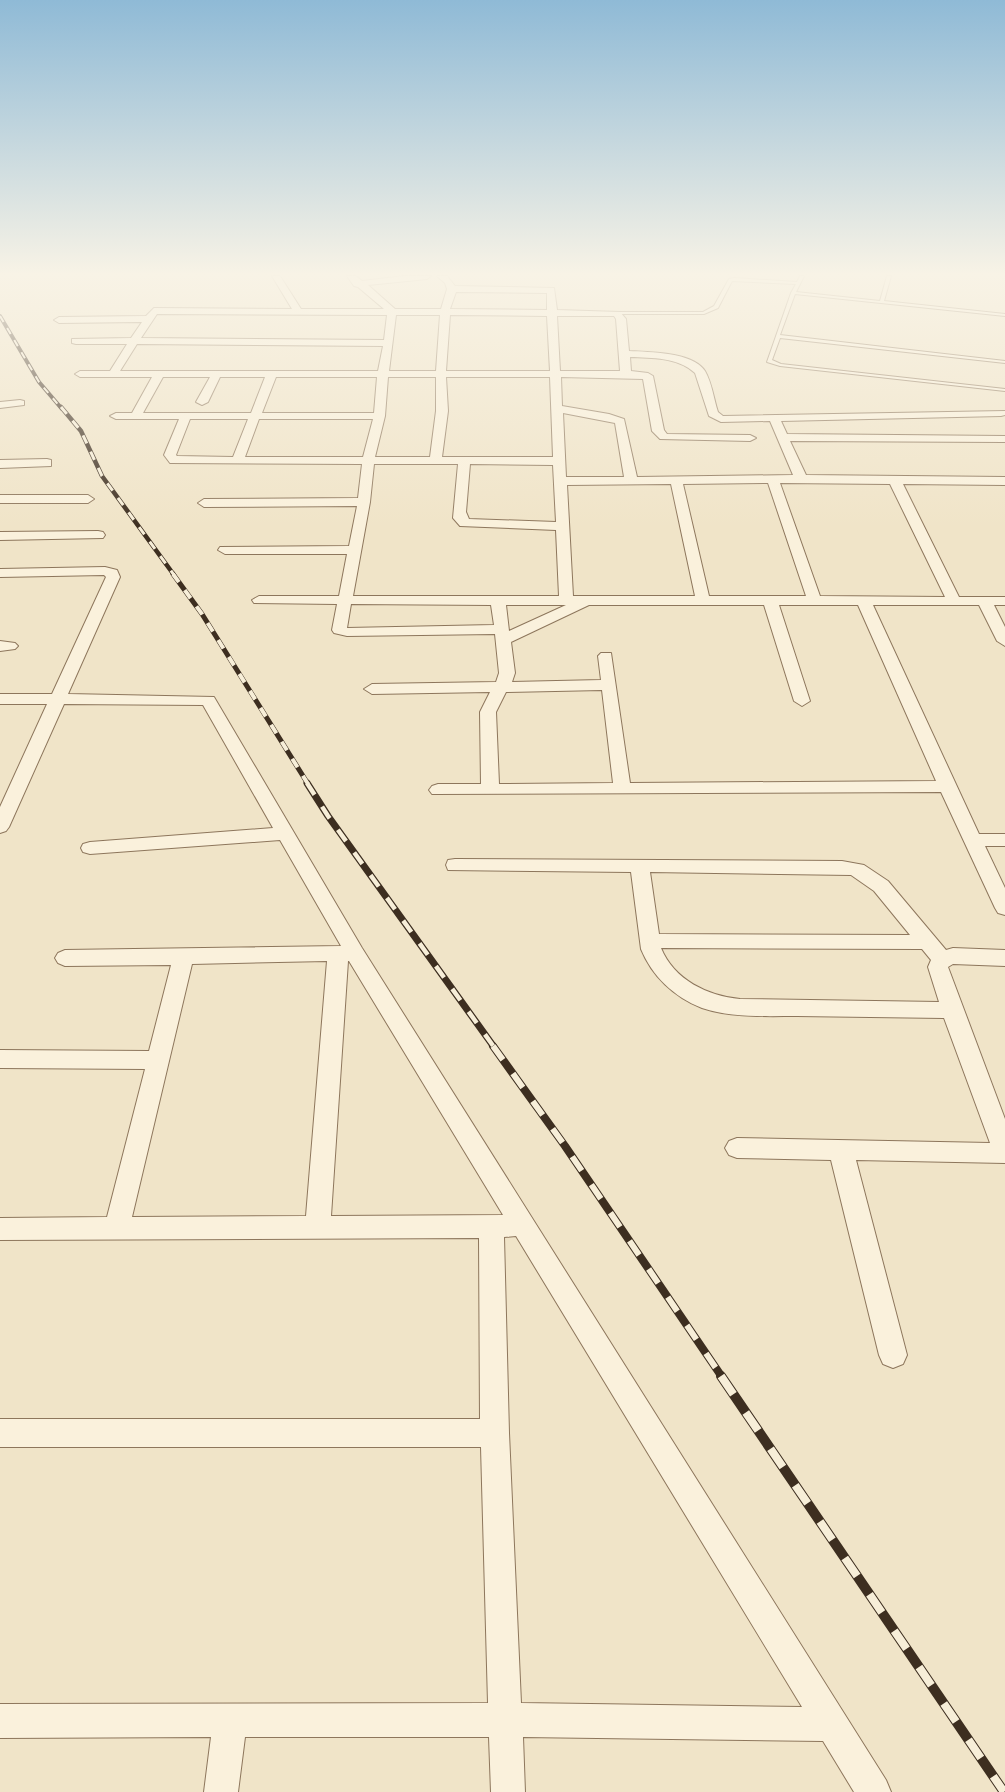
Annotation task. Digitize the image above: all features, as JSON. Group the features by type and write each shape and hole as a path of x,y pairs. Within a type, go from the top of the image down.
{"street":[{"path":"113,374 122,360"},
{"path":"386,360 379,416 369,461 364,501 338,627 342,632 502,634 590,600"},
{"path":"436,460 442,411 442,360"},
{"path":"554,360 566,599"},
{"path":"625,360 626,374"},
{"path":"672,360 695,367 699,372 716,417 1003,416"},
{"path":"80,374 441,372 648,376 658,431 664,437 750,438"},
{"path":"136,416 160,373"},
{"path":"202,402 217,373"},
{"path":"237,461 272,373"},
{"path":"1003,416 996,406 1005,400"},
{"path":"0,405 20,403"},
{"path":"555,408 609,417 620,422 631,479"},
{"path":"186,415 170,458 237,461 558,461"},
{"path":"116,416 379,416"},
{"path":"774,417 801,479"},
{"path":"781,437 999,439 1005,456"},
{"path":"464,460 460,518 465,523 563,526"},
{"path":"0,464 47,463"},
{"path":"561,481 631,479 1005,481"},
{"path":"676,480 703,601"},
{"path":"773,480 814,600"},
{"path":"895,481 954,601"},
{"path":"0,499 88,499"},
{"path":"204,503 364,501"},
{"path":"0,536 98,535"},
{"path":"225,550 353,550"},
{"path":"0,573 105,571 112,573 113,577 0,827"},
{"path":"260,600 814,600 864,603 1005,601"},
{"path":"490,789 488,712 490,702 506,678 498,600"},
{"path":"771,601 802,701"},
{"path":"984,601 1005,641"},
{"path":"864,603 946,786 1005,908"},
{"path":"606,656 622,788"},
{"path":"372,689 609,685"},
{"path":"0,699 208,700 286,833 347,953 523,1224 874,1792"},
{"path":"438,790 946,786"},
{"path":"90,848 286,833"},
{"path":"972,840 1005,840"},
{"path":"455,865 834,866 857,870 881,886 935,951 952,1010 1003,1141 841,1150 736,1148"},
{"path":"640,866 655,962 693,994 707,1001 724,1005 952,1010"},
{"path":"650,941 935,951 953,956 1005,958"},
{"path":"65,958 347,953"},
{"path":"318,1228 347,953"},
{"path":"117,1229 156,1060 183,957"},
{"path":"0,1059 156,1060"},
{"path":"841,1150 893,1355"},
{"path":"0,1229 491,1227 523,1224"},
{"path":"491,1227 495,1433 507,1792"},
{"path":"0,1433 495,1433"},
{"path":"0,1721 506,1720 831,1724"},
{"path":"221,1792 230,1721"}],"lane":[{"path":"769,360 774,364 1005,390"},
{"path":"984,360 1005,362"}],"railway":[{"path":"26,360 39,382 62,409"},
{"path":"61,407 81,431 102,476 174,575"},
{"path":"173,574 202,614 308,784"},
{"path":"307,783 328,816 494,1047"},
{"path":"493,1046 565,1146 722,1377"},
{"path":"721,1376 1004,1792"}]}
